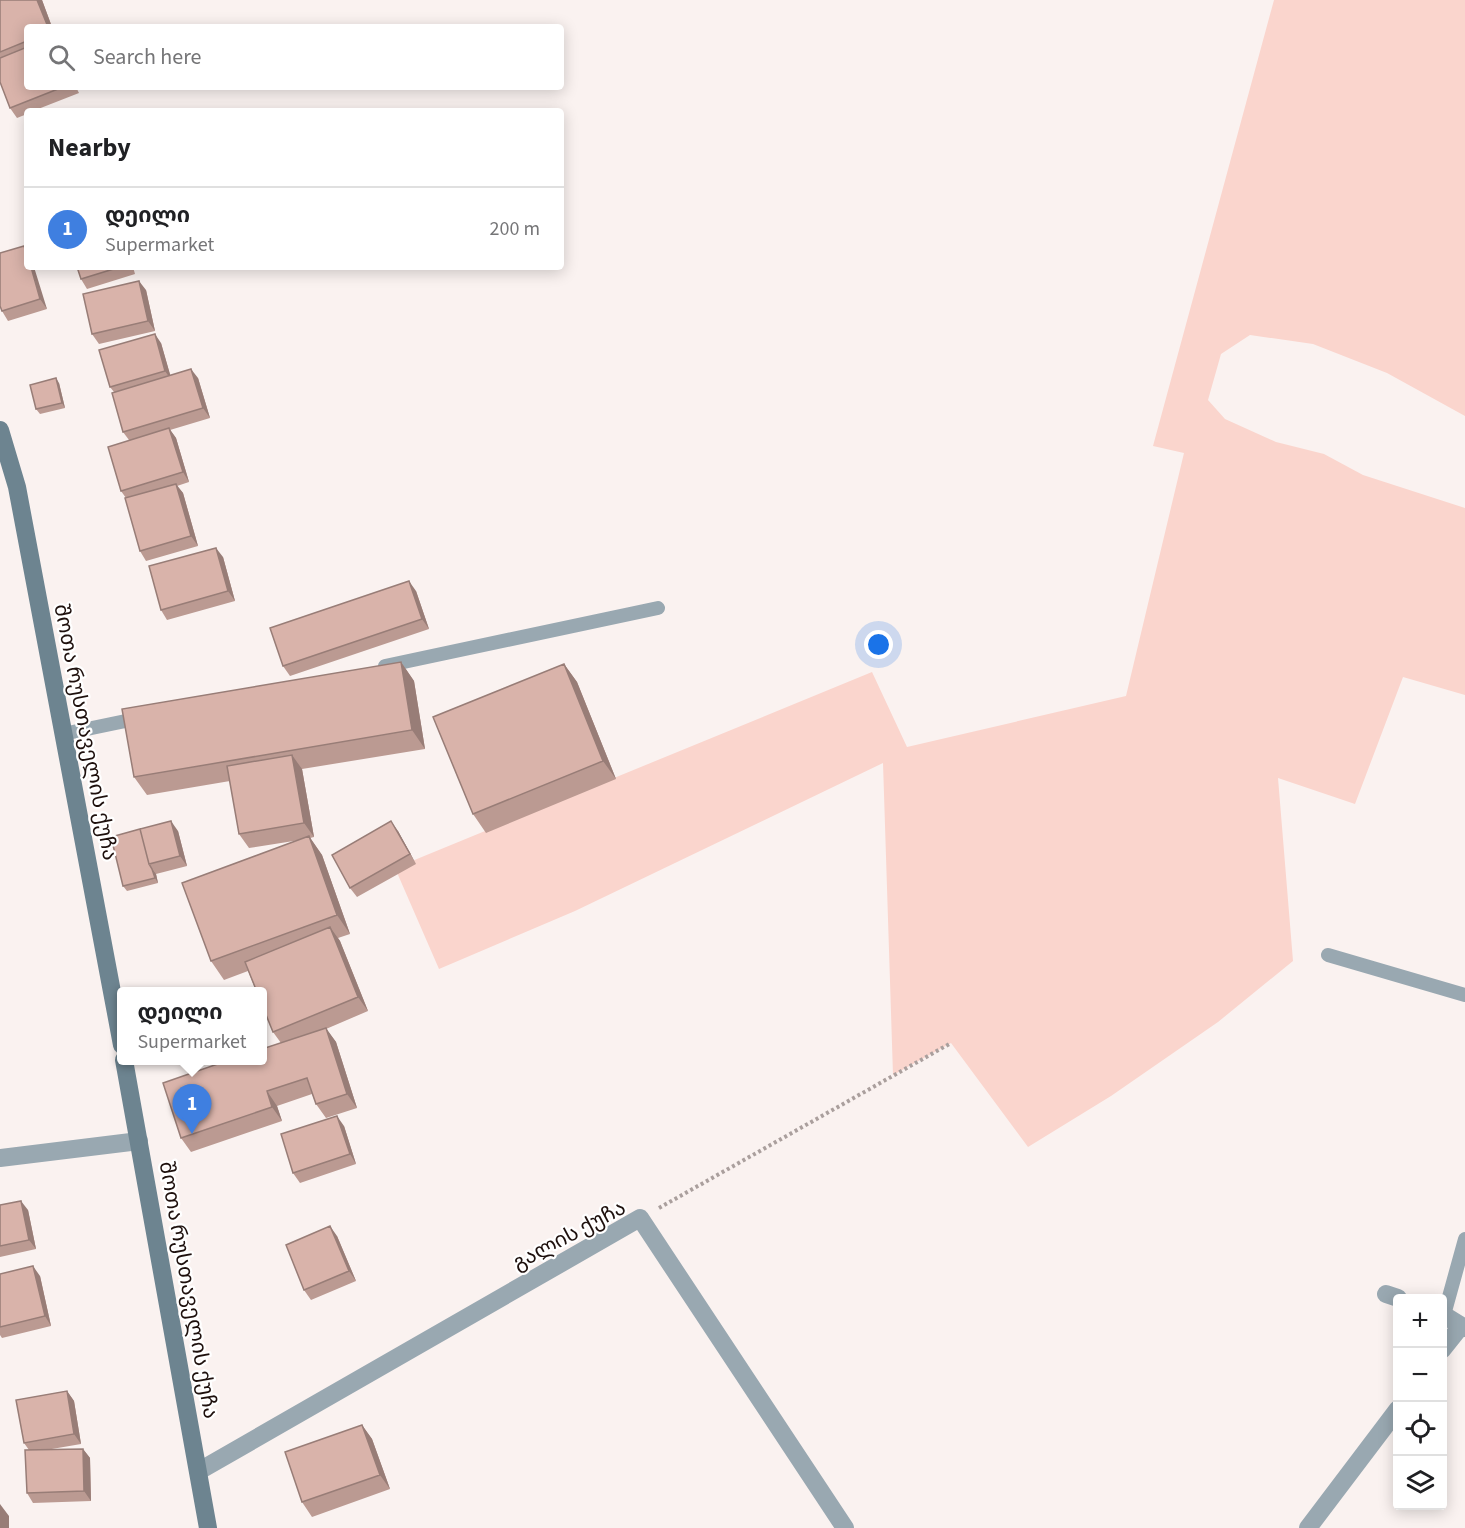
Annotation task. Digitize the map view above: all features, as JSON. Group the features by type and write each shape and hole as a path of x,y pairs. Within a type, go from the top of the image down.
{"main road":[{"name":"შოთა რუსთაველის ქუჩა","path":"0,430 17,487 117,1019"},
{"name":"შოთა რუსთაველის ქუჩა","path":"125,1065 208,1528"}],"street":[{"path":"0,1158 139,1141"},
{"name":"გალის ქუჩა","path":"199,1471 640,1218 845,1528"},
{"path":"1445,1348 1463,1327 1447,1317"},
{"path":"1308,1528 1393,1416"}],"lane":[{"path":"367,670 658,608"},
{"path":"63,734 157,714"},
{"path":"1328,955 1465,995"},
{"path":"1447,1300 1465,1239"}],"path":[{"path":"640,1218 951,1042"}],"shaded area":[{"path":"1274,0 1465,0 1465,416 1387,373 1313,344 1250,335 1221,354 1208,400 1225,419 1276,442 1324,454 1363,475 1465,508 1465,695 1403,677 1355,804 1278,778 1293,961 1218,1022 1111,1096 1028,1147 951,1043 893,1075 883,763 575,911 439,969 395,868 872,672 907,747 1126,696 1184,453 1153,446"}],"building":[{"path":"0,0 37,0 47,24 24,24 24,42 0,52"},
{"path":"24,48 24,90 55,90 10,108 0,82 0,58"},
{"path":"24,246 24,270 32,270 40,299 2,311 0,306 0,253"},
{"path":"78,270 110,270 81,279"},
{"path":"139,281 148,321 92,334 83,294"},
{"path":"155,334 165,371 110,387 99,350"},
{"path":"191,369 203,408 123,432 112,393"},
{"path":"56,378 62,403 36,409 30,385"},
{"path":"169,428 183,472 121,491 108,447"},
{"path":"176,484 191,536 140,551 125,498"},
{"path":"216,548 228,591 161,610 149,566"},
{"path":"409,581 422,619 283,666 270,628"},
{"path":"401,662 412,730 134,777 122,709"},
{"path":"564,664 603,761 473,814 433,717"},
{"path":"292,755 304,823 239,834 227,766"},
{"path":"171,821 180,856 149,864 140,829"},
{"path":"391,821 410,854 350,888 332,855"},
{"path":"140,829 155,878 123,886 111,837"},
{"path":"309,836 337,915 211,961 182,883"},
{"path":"330,927 358,997 273,1032 267,1017 267,987 255,987 245,962"},
{"path":"326,1028 347,1094 316,1104 307,1078 267,1091 272,1107 181,1138 163,1083 215,1065 267,1065 267,1047"},
{"path":"337,1116 350,1154 293,1173 281,1134"},
{"path":"21,1201 29,1240 0,1246 0,1205"},
{"path":"330,1226 349,1271 304,1290 286,1245"},
{"path":"33,1266 45,1316 0,1327 0,1274"},
{"path":"67,1391 74,1434 24,1443 16,1400"},
{"path":"362,1425 380,1475 302,1502 285,1452"},
{"path":"83,1449 84,1491 27,1493 25,1450"}],"place":[{"name":"დეილი","path":"192,1134"}]}
